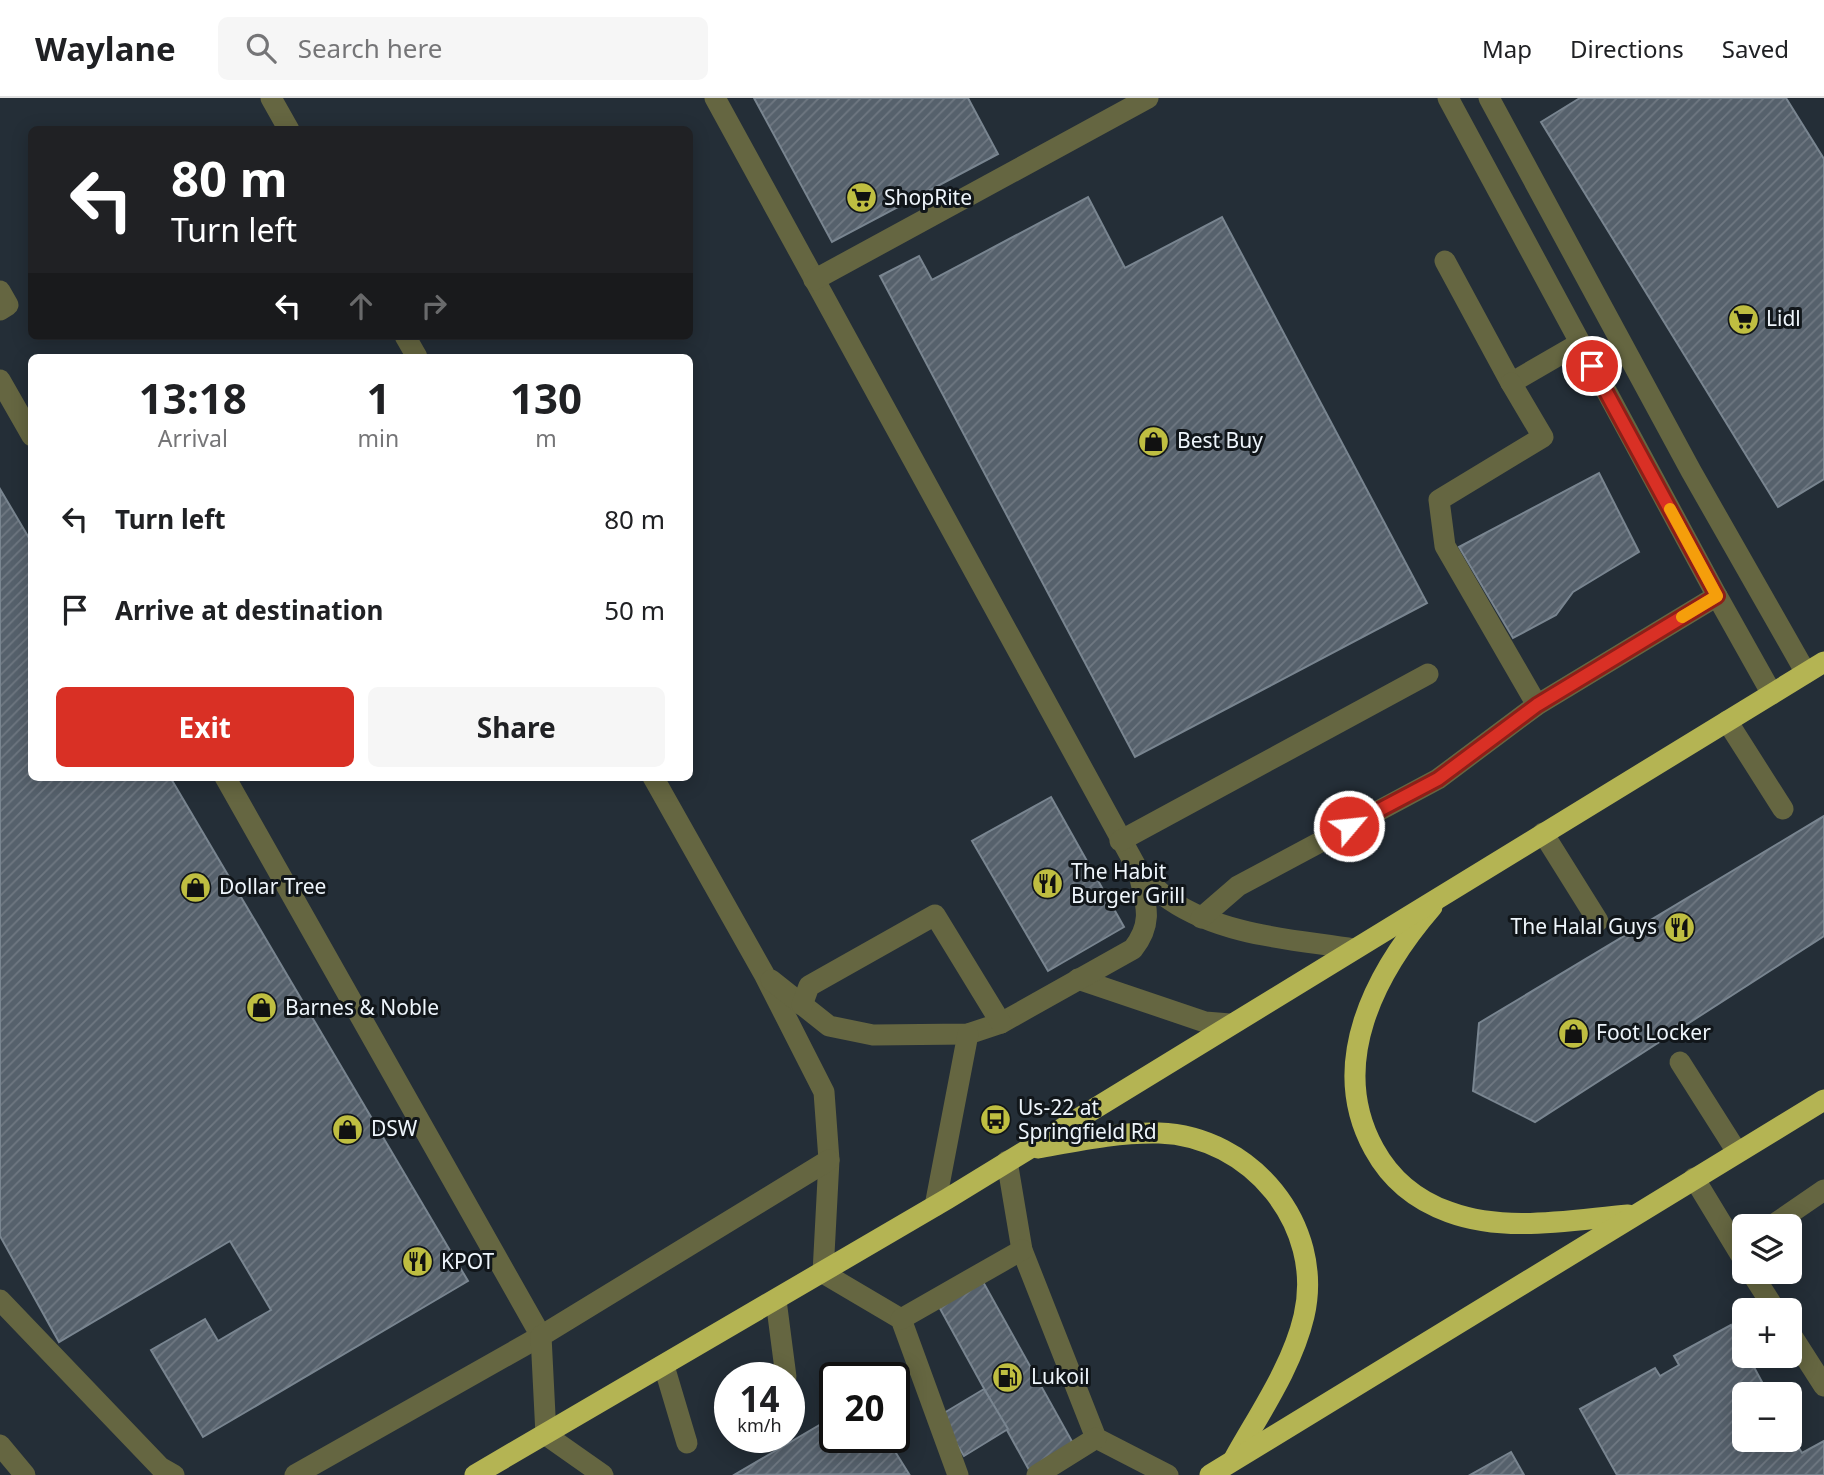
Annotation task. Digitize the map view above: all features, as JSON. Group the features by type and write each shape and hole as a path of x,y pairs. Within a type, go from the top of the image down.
{"highway":[{"path":"475,1475 935,1206 1444,892 1815,668"},
{"path":"1444,892 1408,936 1381,983 1360,1030 1355,1054 1354,1092 1363,1127 1381,1161 1409,1192 1451,1213 1471,1218 1525,1224 1633,1214"},
{"path":"1210,1475 1633,1214 1824,1100"},
{"path":"1015,1156 1134,1134 1185,1136 1208,1143 1250,1166 1266,1180 1282,1201 1295,1224 1307,1265 1304,1314 1289,1357 1233,1461"}],"street":[{"path":"271,98 287,126"},
{"path":"715,98 1138,870 1168,899 1201,918 1250,933 1354,948"},
{"path":"814,280 1117,105 1147,98"},
{"path":"1448,98 1772,694"},
{"path":"1489,98 1691,471 1815,668"},
{"path":"1445,261 1543,438 1439,500 1445,546 1537,705"},
{"path":"0,291 8,305 0,310"},
{"path":"1511,383 1580,343"},
{"path":"0,380 28,429"},
{"path":"1201,918 1238,886 1438,779 1537,705 1717,596"},
{"path":"1120,841 1428,674"},
{"path":"1727,721 1783,809"},
{"path":"227,781 541,1336 546,1435 603,1475"},
{"path":"655,781 764,974 824,1092 829,1160 822,1273 901,1320 958,1475"},
{"path":"1543,833 1598,921"},
{"path":"764,974 829,1026 873,1035 968,1034 1001,1023 1133,948 1146,932 1147,912 1138,870"},
{"path":"802,1005 809,986 935,915 1001,1023"},
{"path":"1078,979 1205,1022 1230,1024"},
{"path":"935,1206 968,1034"},
{"path":"1680,1062 1737,1152"},
{"path":"1015,1156 1022,1250 1097,1438 1168,1475"},
{"path":"295,1475 541,1336 829,1160"},
{"path":"1694,1178 1732,1238"},
{"path":"1790,1214 1824,1191"},
{"path":"901,1320 1022,1250"},
{"path":"0,1300 160,1467 174,1475"},
{"path":"776,1300 784,1362"},
{"path":"1802,1352 1824,1386"},
{"path":"664,1366 687,1443"},
{"path":"1037,1475 1097,1438"},
{"path":"0,1445 25,1475"}],"building":[{"name":"ShopRite","path":"754,98 968,98 998,154 832,242"},
{"name":"Lidl","path":"1580,98 1786,98 1824,159 1824,479 1778,507 1541,122"},
{"name":"Best Buy","path":"1088,197 1125,268 1222,217 1427,603 1135,757 880,276 919,256 932,280"},
{"path":"1599,473 1639,552 1573,592 1556,615 1513,638 1459,547"},
{"path":"0,489 28,536 28,781 172,781 468,1281 203,1437 151,1350 205,1319 218,1341 271,1310 230,1241 59,1342 0,1236"},
{"name":"The Habit Burger Grill","path":"1051,797 1124,927 1048,971 972,841"},
{"path":"1824,816 1824,936 1535,1122 1473,1091 1479,1023"},
{"path":"982,1280 1074,1445 1029,1470 938,1305"},
{"path":"1731,1325 1732,1368 1754,1368 1762,1382 1732,1382 1732,1452 1802,1453 1824,1441 1824,1475 1617,1475 1580,1409 1655,1368 1660,1376 1679,1365 1674,1356"},
{"path":"984,1389 1008,1429 964,1456 939,1416"},
{"path":"819,1425 819,1453 896,1453 909,1474 734,1475 772,1453 805,1453 805,1434"},
{"path":"1511,1452 1524,1475 1470,1475"}],"slow traffic":[{"path":"1670,509 1717,596 1682,617"}],"place":[{"name":"ShopRite","path":"861,198"},
{"name":"Lidl","path":"1743,319"},
{"name":"Best Buy","path":"1154,441"},
{"name":"The Habit Burger Grill","path":"1048,884"},
{"name":"Dollar Tree","path":"196,887"},
{"name":"The Halal Guys","path":"1680,927"},
{"name":"Barnes & Noble","path":"262,1008"},
{"name":"Foot Locker","path":"1573,1033"},
{"name":"Us-22 at Springfield Rd","path":"995,1120"},
{"name":"DSW","path":"348,1129"},
{"name":"KPOT","path":"418,1262"},
{"name":"Lukoil","path":"1008,1377"}],"route":[{"path":"1349,826 1438,779 1482,749 1537,705 1717,596 1592,366"}]}
